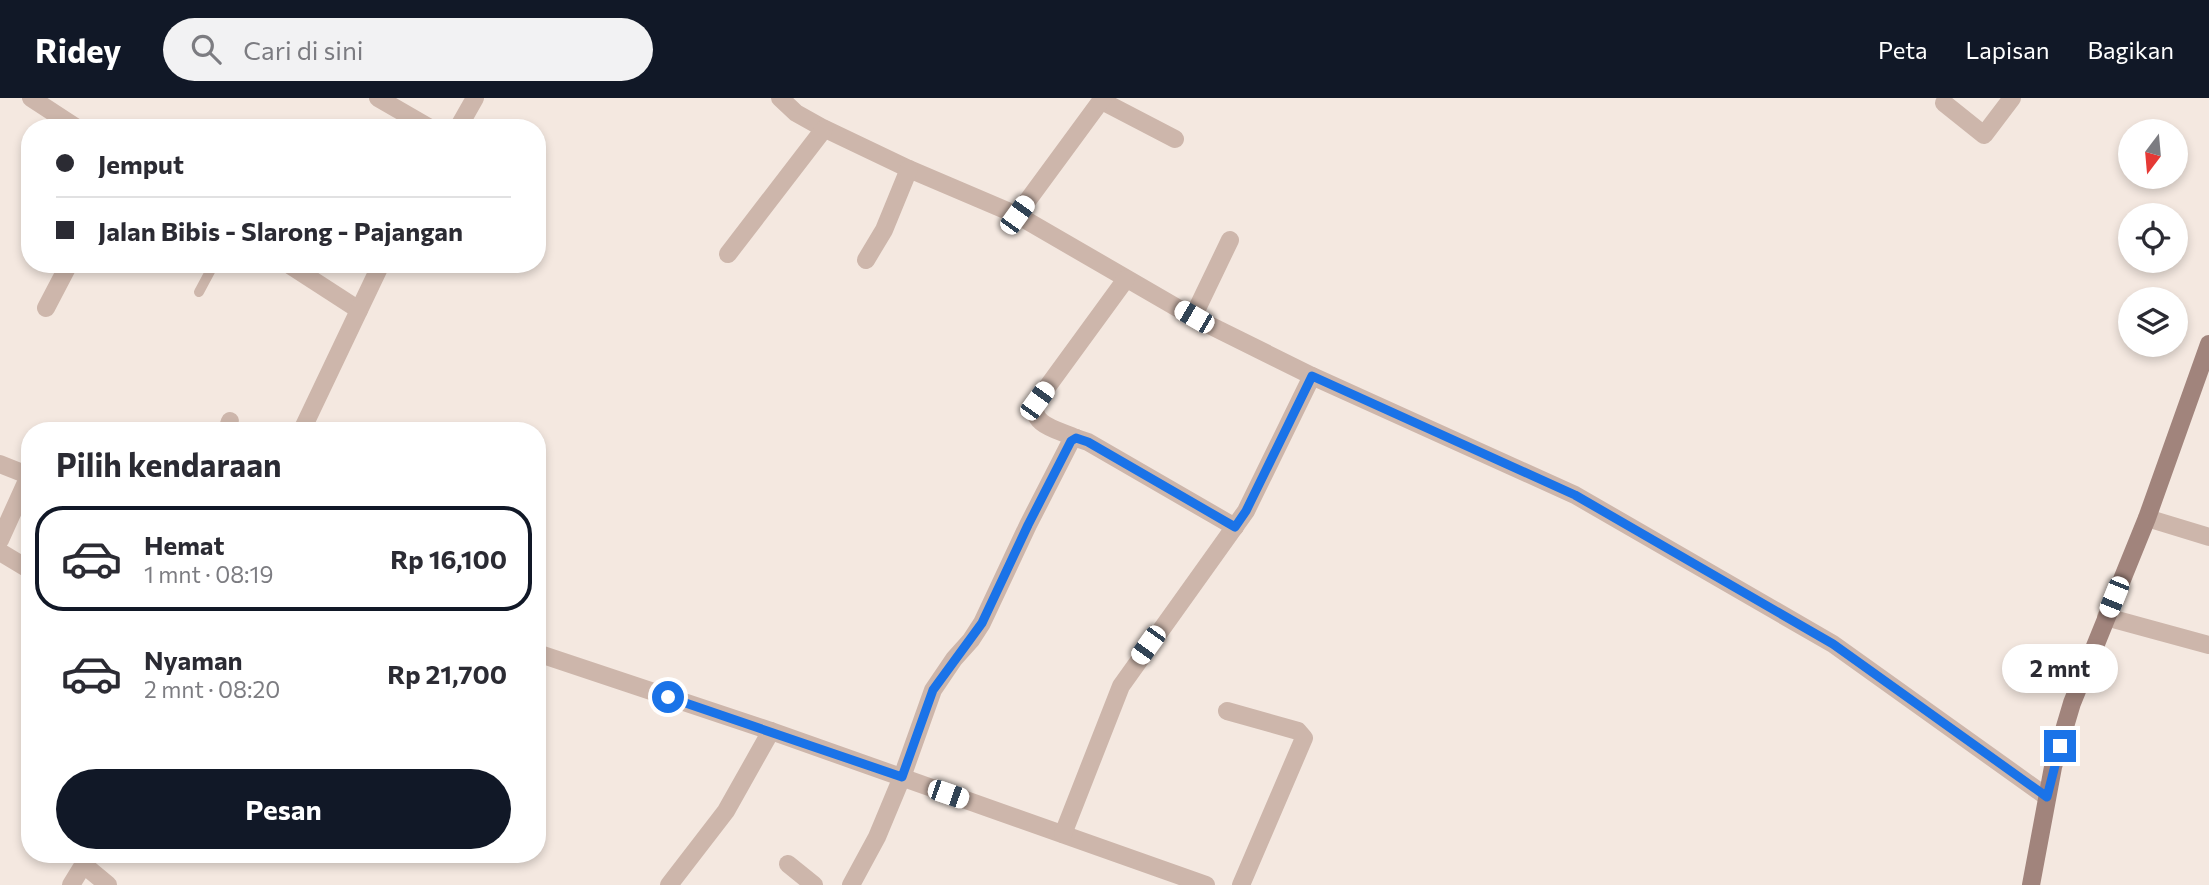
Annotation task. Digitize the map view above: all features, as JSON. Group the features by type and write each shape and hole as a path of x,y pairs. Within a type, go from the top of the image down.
{"main road":[{"path":"2031,885 2053,767 2072,704 2147,517 2209,344"}],"street":[{"path":"31,98 63,119"},
{"path":"378,98 414,119"},
{"path":"463,119 475,98"},
{"path":"780,98 796,113 824,129 1017,215 1194,317 1312,376 1575,495 1833,644 2047,797"},
{"path":"1944,103 1984,135 2012,98"},
{"path":"1017,215 1103,99 1175,139"},
{"path":"728,254 824,129"},
{"path":"866,260 884,230 909,169"},
{"path":"1194,317 1230,240"},
{"path":"46,308 64,273"},
{"path":"302,273 359,310"},
{"path":"306,422 377,273"},
{"path":"1126,279 1037,401 1035,417 1040,423 1088,442 1235,527"},
{"path":"1063,834 1121,686 1246,511 1312,376"},
{"path":"851,885 877,837 933,690 982,623 1068,445 1076,438"},
{"path":"0,464 21,473"},
{"path":"0,540 21,494"},
{"path":"2147,517 2209,537"},
{"path":"0,552 21,565"},
{"path":"2106,617 2209,645"},
{"path":"546,658 771,731 1206,885"},
{"path":"1227,710 1298,731 1304,738 1241,885"},
{"path":"669,885 726,811 771,731"},
{"path":"71,885 85,863"},
{"path":"90,863 108,885"},
{"path":"788,864 814,885"}],"lane":[{"path":"199,292 210,273"}],"route":[{"path":"668,697 902,777 933,690 982,623 1071,441 1076,438 1088,442 1235,527 1246,511 1312,376 1575,495 1833,644 2047,797 2060,746"}]}
